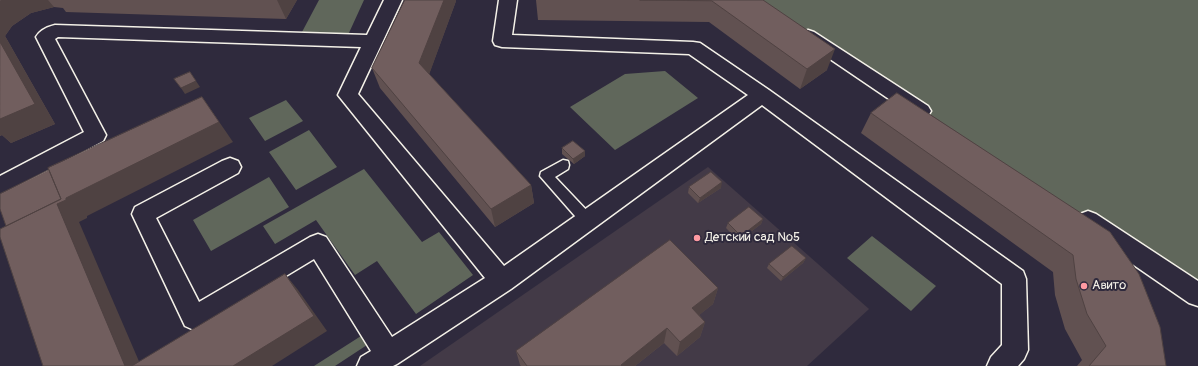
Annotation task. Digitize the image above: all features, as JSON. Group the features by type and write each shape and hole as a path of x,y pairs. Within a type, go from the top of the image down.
{"street":[{"path":"393,0 372,41 348,95 502,281"},
{"path":"508,0 502,41 693,48 762,95 1014,279 1015,350 1000,366"},
{"path":"793,26 939,123"},
{"path":"0,186 96,135 45,38 55,31 372,41"},
{"path":"230,167 143,214 194,318 318,244 379,360 502,281 762,95"},
{"path":"1072,210 1198,295"}],"lane":[{"path":"564,165 546,176 587,220"}],"shaded area":[{"path":"319,0 364,0 348,35 302,32"},
{"path":"757,0 1198,0 1198,292"},
{"path":"665,71 698,98 615,150 570,107 625,74"},
{"path":"286,100 303,121 265,141 249,118"},
{"path":"309,130 337,167 296,190 269,152"},
{"name":"Детский сад №5","path":"708,167 869,309 807,366 420,366"},
{"path":"364,169 422,242 439,232 473,275 416,314 377,261 355,275 316,220 275,244 263,226"},
{"path":"269,177 289,207 211,251 193,220"},
{"path":"872,236 936,286 911,311 847,258"},
{"path":"361,336 367,345 335,366 314,366"}],"building":[{"path":"405,0 444,0 419,63 531,185 491,209 372,68"},
{"path":"640,0 763,0 835,49 807,69 712,1"},
{"path":"0,42 35,104 0,119"},
{"path":"190,72 196,81 181,88 174,79"},
{"path":"897,93 1110,232 1139,274 1160,327 1166,366 1089,366 1106,346 1087,314 1076,279 1073,255 871,113"},
{"path":"202,97 219,122 66,198 66,200 57,204 125,366 43,366 0,237 0,229 61,199 48,168"},
{"path":"573,141 585,151 573,159 562,148"},
{"path":"49,170 61,199 6,226 0,209 0,194"},
{"path":"711,172 722,182 700,198 689,187"},
{"path":"749,207 763,219 741,236 728,223"},
{"path":"670,240 718,288 692,308 705,322 680,342 667,328 621,365 622,366 527,366 516,351"},
{"path":"792,246 806,258 783,277 769,264"},
{"path":"285,274 314,316 233,366 132,366"}],"place":[{"name":"Детский сад №5","path":"697,238"},
{"name":"Авито","path":"1084,286"}]}
